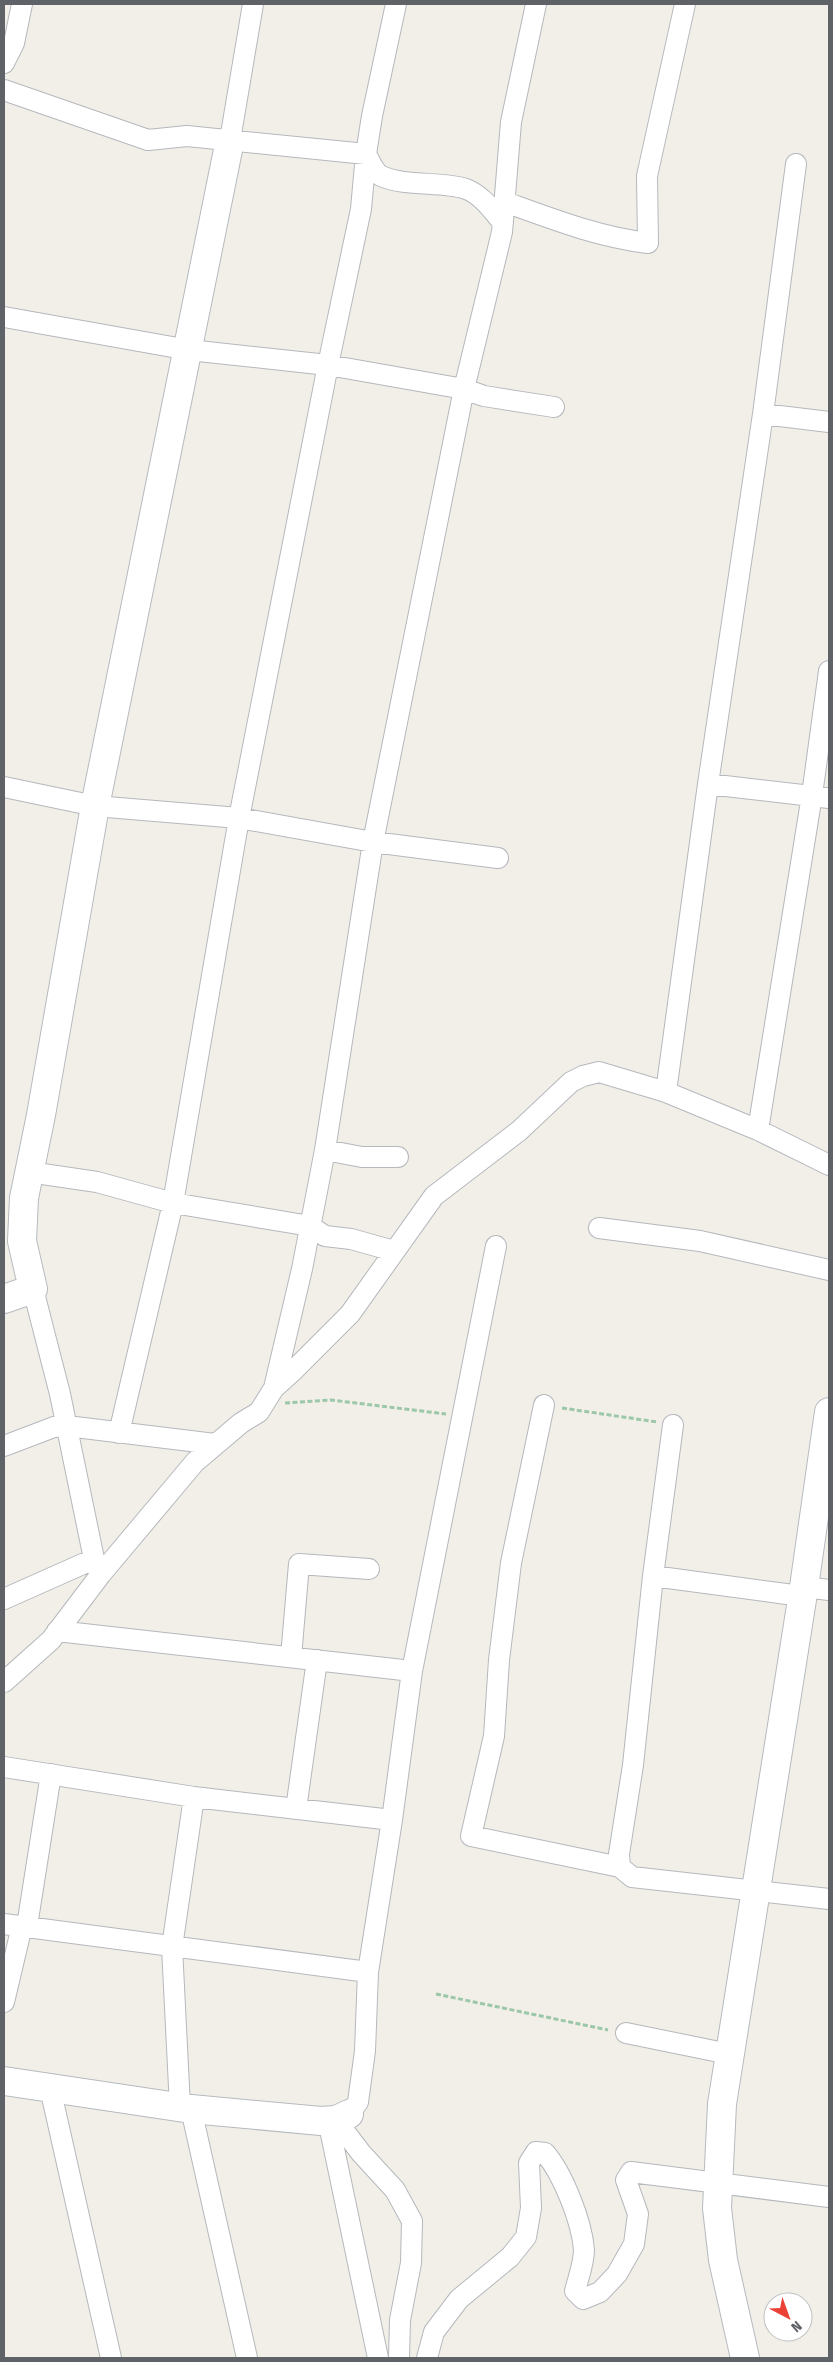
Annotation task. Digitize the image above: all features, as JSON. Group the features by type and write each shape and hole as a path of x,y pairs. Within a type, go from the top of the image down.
{"street":[{"path":"4,63 14,43 22,4"},
{"path":"97,1566 67,1426 22,1241 24,1198 95,806 189,350 230,140 253,4"},
{"path":"119,1433 173,1204 239,818 328,365 361,209 366,154 396,4"},
{"path":"274,1388 302,1270 325,1150 373,842 464,389 503,223 511,122 536,4"},
{"path":"505,202 607,237 648,243 647,176 685,4"},
{"path":"4,90 148,140 188,136 366,154"},
{"path":"366,154 380,176 422,185 465,189 476,194 503,223"},
{"path":"666,1092 708,784 764,414 796,164"},
{"path":"4,317 189,350 328,365 464,389 484,396 554,407"},
{"path":"764,414 829,422"},
{"path":"758,1130 821,797 829,671"},
{"path":"708,784 821,797"},
{"path":"4,787 95,806 239,818 373,842 498,858"},
{"path":"4,1682 51,1640 97,1566 195,1462 241,1423 259,1412 274,1388 350,1314 439,1191 519,1131 571,1082 583,1076 599,1072 666,1092 758,1130 829,1165"},
{"path":"325,1150 362,1157 398,1157"},
{"path":"29,1172 97,1182 173,1204 310,1226 325,1236 352,1239 394,1251"},
{"path":"599,1228 700,1241 829,1270"},
{"path":"4,2081 186,2108 338,2118 358,2102 365,2050 368,1972 392,1820 412,1671 496,1246"},
{"path":"4,1299 33,1289"},
{"path":"544,1405 511,1563 499,1660 494,1736 471,1836 620,1867 632,1877 756,1889 829,1899"},
{"path":"745,2358 723,2260 716,2208 719,2184 722,2104 756,1889 812,1591 829,1412"},
{"path":"620,1867 619,1854 634,1765 653,1576 673,1425"},
{"path":"4,1446 54,1427 67,1426 215,1444"},
{"path":"291,1657 299,1564 369,1569"},
{"path":"4,1599 97,1566"},
{"path":"653,1576 812,1591"},
{"path":"58,1631 412,1671"},
{"path":"296,1809 317,1660"},
{"path":"4,1767 194,1797 392,1820"},
{"path":"4,2002 18,1925 51,1774"},
{"path":"194,1797 172,1947 186,2108 247,2358"},
{"path":"18,1925 368,1972"},
{"path":"626,2033 729,2054"},
{"path":"50,2088 112,2358"},
{"path":"338,2118 378,2358"},
{"path":"338,2118 361,2154 395,2190 412,2221 411,2263 400,2320 398,2358"},
{"path":"427,2358 434,2332 459,2299 510,2257 526,2237 531,2208 529,2163 536,2152 545,2153 555,2165 578,2220 584,2252 575,2292 583,2299 600,2292 617,2274 634,2244 638,2214 626,2180 631,2172 829,2197"}],"path":[{"path":"259,1412 270,1410 282,1403 331,1400 462,1416"},
{"path":"544,1405 673,1425"},
{"path":"436,1994 626,2033"}]}
